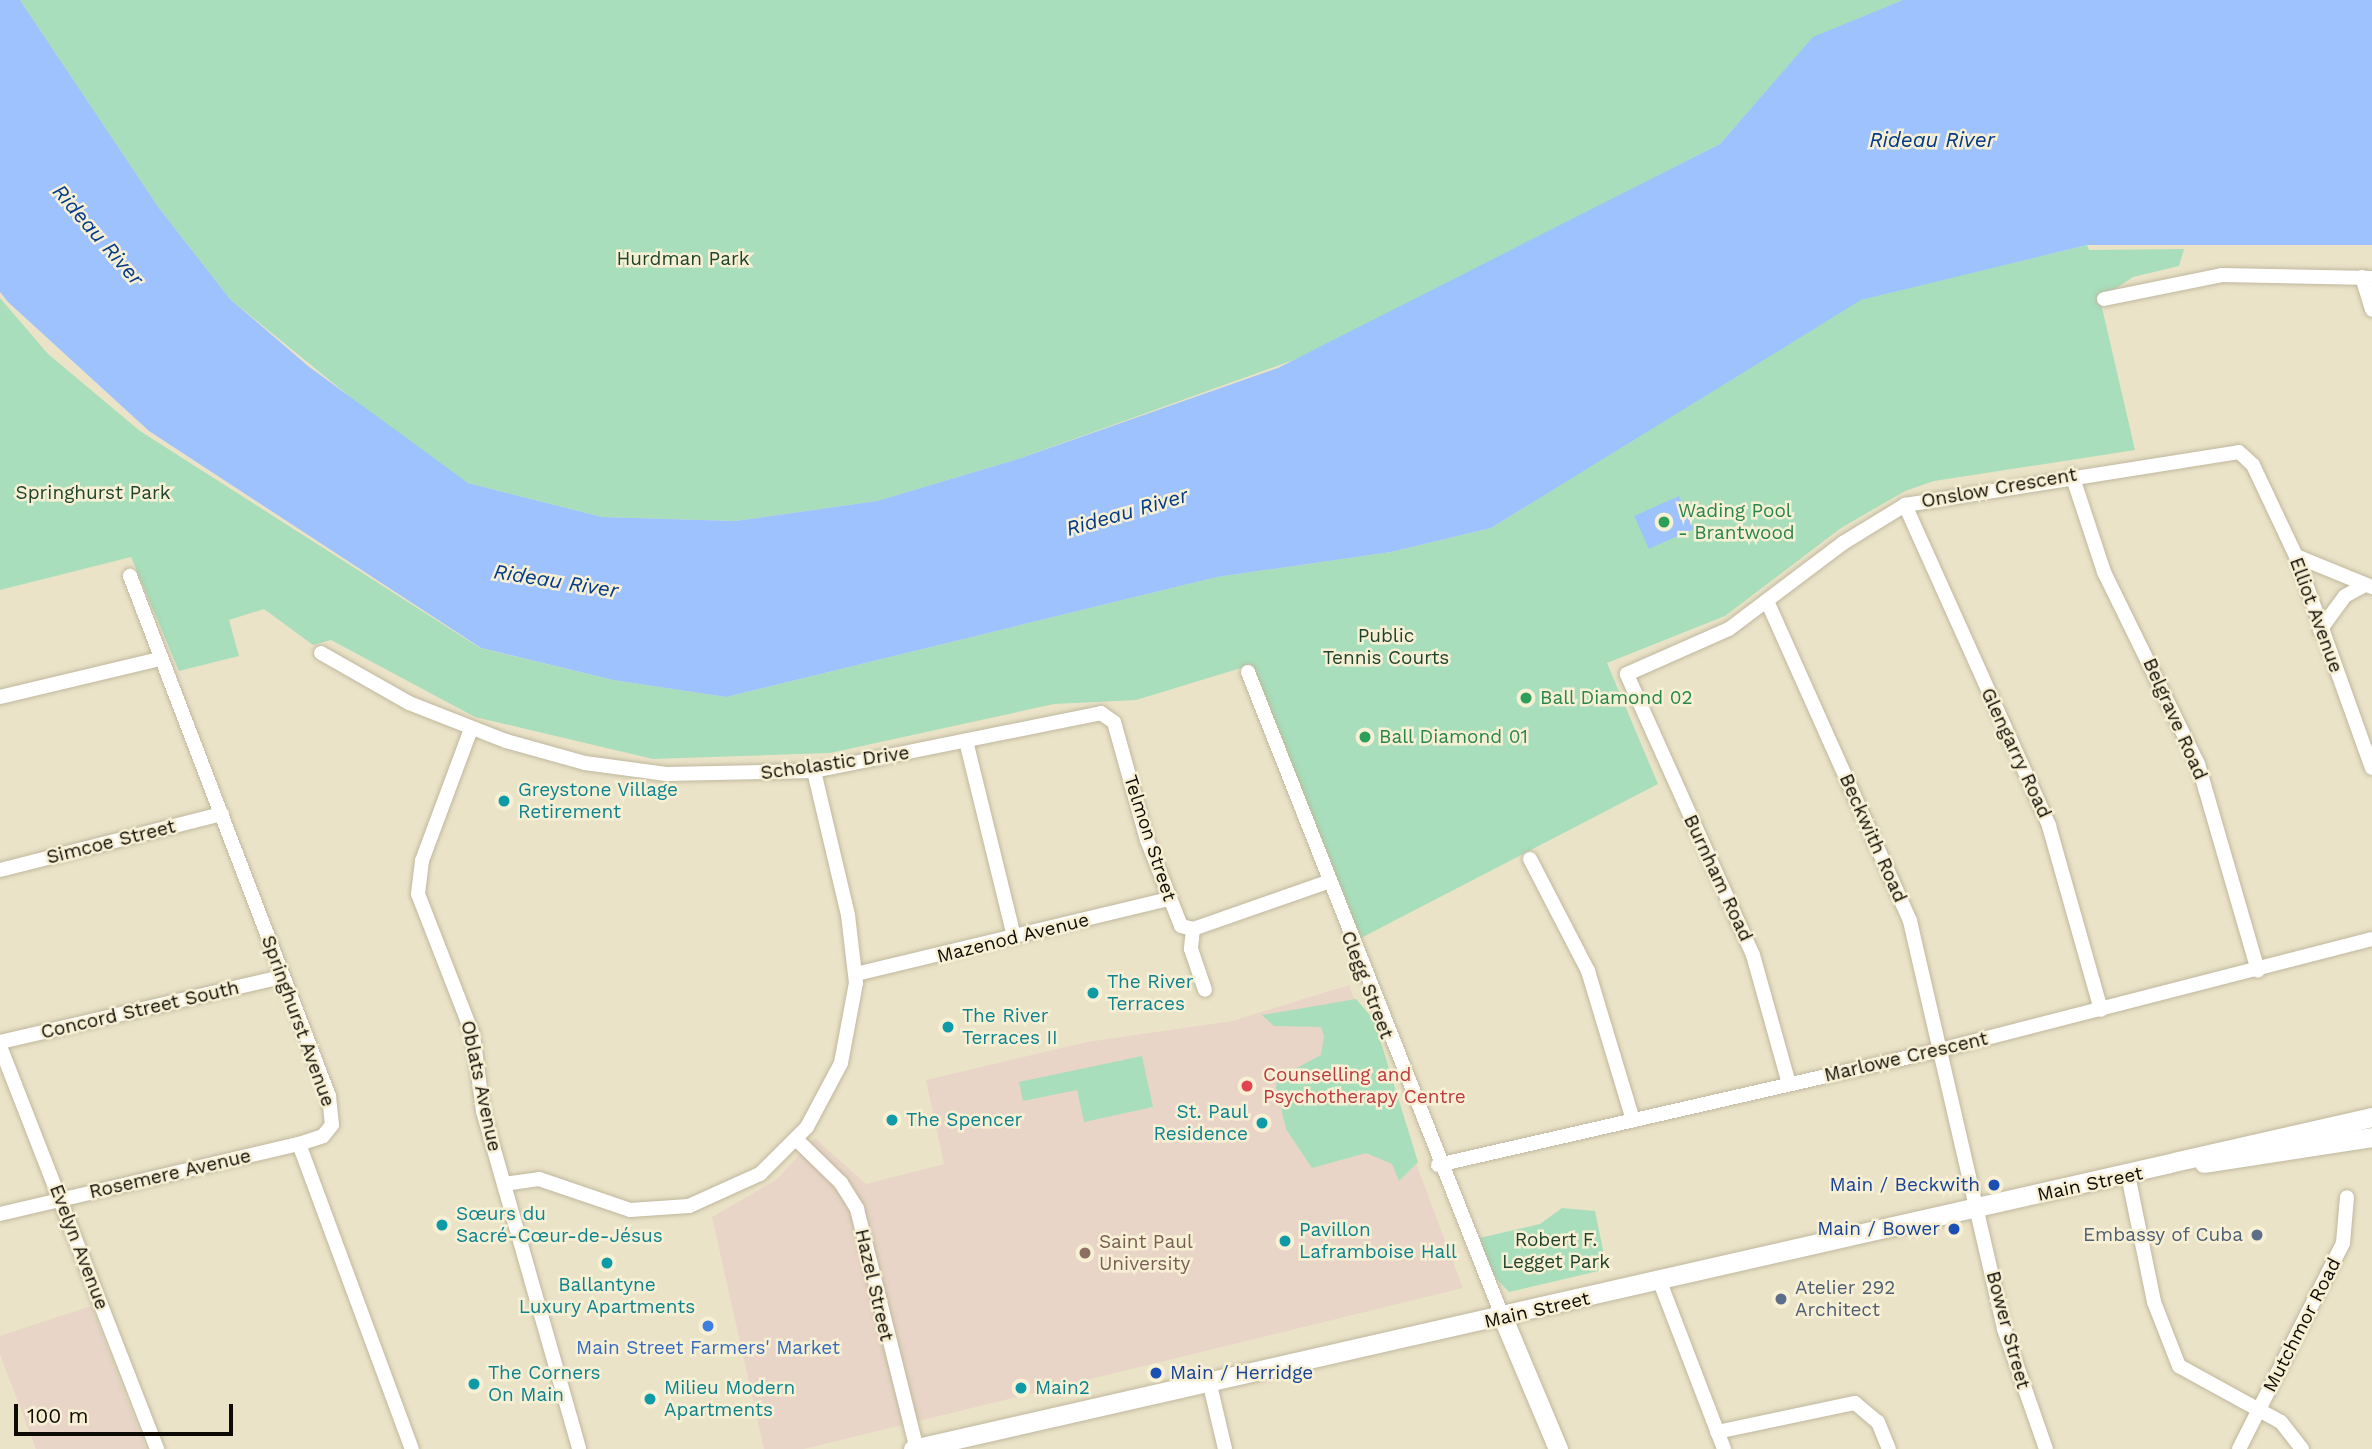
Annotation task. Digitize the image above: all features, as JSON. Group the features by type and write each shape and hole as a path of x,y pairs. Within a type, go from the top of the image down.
{"main road":[{"name":"Main Street","path":"915,1449 1210,1385 2161,1168 2372,1117"},
{"name":"Main Street","path":"2161,1168 2372,1137"},
{"name":"Clegg Street","path":"1503,1318 1558,1449"}],"street":[{"path":"2104,299 2222,275 2367,278 2372,310"},
{"name":"Onslow Crescent","path":"1627,679 1633,666 1730,629 1843,542 1905,505 2072,475 2223,452 2239,452 2253,465"},
{"name":"Elliot Avenue","path":"2253,465 2296,556 2320,630 2372,768"},
{"name":"Belgrave Road","path":"2072,475 2104,572 2198,764 2258,970"},
{"name":"Glengarry Road","path":"1905,505 2049,826 2101,1010"},
{"path":"2296,556 2368,586"},
{"name":"Springhurst Avenue","path":"130,576 159,659 222,814 281,977 333,1109 323,1136 299,1144"},
{"path":"2320,630 2345,596 2368,586"},
{"name":"Beckwith Road","path":"1767,601 1890,867 1940,1051 1978,1208"},
{"name":"Scholastic Drive","path":"320,653 471,729 560,757 637,771 814,771 966,741 1086,713 1114,722"},
{"path":"0,697 159,659"},
{"name":"Clegg Street","path":"1248,672 1437,1166 1503,1318"},
{"name":"Burnham Road","path":"1627,679 1753,954 1789,1084"},
{"name":"Telmon Street","path":"1114,722 1169,899 1181,926 1193,929"},
{"name":"Oblats Avenue","path":"471,729 422,861 418,894 473,1035 483,1111 579,1449"},
{"path":"966,741 1014,937"},
{"path":"504,1184 551,1182 630,1210 679,1208 760,1174 797,1140 841,1063 856,974 814,771"},
{"name":"Simcoe Street","path":"0,870 222,814"},
{"path":"1530,859 1588,971 1633,1121"},
{"path":"1205,990 1191,949 1193,929 1327,882"},
{"name":"Mazenod Avenue","path":"856,974 1169,899"},
{"name":"Marlowe Crescent","path":"1437,1166 1940,1051 2372,939"},
{"name":"Concord Street South","path":"0,1044 281,977"},
{"name":"Evelyn Avenue","path":"0,1044 157,1449"},
{"name":"Hazel Street","path":"797,1140 841,1183 857,1209 915,1449"},
{"path":"299,1144 412,1449"},
{"name":"Rosemere Avenue","path":"0,1214 299,1144"},
{"path":"2127,1175 2154,1302 2179,1366 2258,1413 2281,1422 2302,1449"},
{"name":"Mutchmor Road","path":"2239,1449 2343,1243 2347,1197"},
{"name":"Bower Street","path":"1978,1208 2004,1329 2046,1449"},
{"path":"1660,1282 1724,1449"},
{"path":"1210,1385 1225,1449"},
{"path":"1717,1432 1855,1403 1878,1422 1889,1449"}],"shaded area":[{"name":"Saint Paul University","path":"1349,985 1463,1288 804,1449 764,1449 712,1217 776,1180 815,1138 866,1184 944,1164 926,1080 1087,1042 1232,1021"},
{"path":"91,1306 146,1449 36,1449 0,1355 0,1336"}],"green space":[{"name":"Hurdman Park","path":"20,0 1903,0 1813,38 1720,144 1305,356 1021,458 877,501 735,521 602,517 468,483 420,454 230,299 159,208"},
{"path":"2087,245 2089,250 2184,249 2179,266 2133,277 2100,299 2135,450 1934,481 1905,491 1841,528 1725,616 1607,663 1658,784 1357,940 1251,665 1136,700 1054,704 830,753 653,759 475,717 331,640 313,645 264,609 229,620 239,656 179,671 131,557 0,590 0,298 48,354 140,431 480,648 613,680 726,697 1217,577 1391,552 1491,528 1860,300"},
{"path":"1356,999 1374,1020 1418,1162 1399,1181 1392,1164 1366,1153 1312,1168 1286,1129 1276,1087 1278,1078 1321,1055 1324,1036 1321,1027 1274,1026 1262,1015"},
{"path":"1142,1056 1153,1107 1084,1122 1077,1090 1023,1101 1019,1082"},
{"name":"Robert F. Legget Park","path":"1562,1208 1595,1211 1607,1269 1509,1292 1492,1274 1479,1238 1540,1224"}],"water":[{"name":"Rideau River","path":"0,0 20,0 159,208 230,299 308,366 468,483 602,517 735,521 877,501 1021,458 1278,368 1720,144 1813,37 1903,0 2372,0 2372,245 2087,245 1861,300 1491,528 1391,552 1217,577 726,697 613,680 481,648 149,431 8,302 0,292"},
{"name":"Wading Pool - Brantwood","path":"1679,496 1694,529 1649,549 1634,516"}],"place":[{"name":"Wading Pool - Brantwood","path":"1664,522"},
{"name":"Ball Diamond 02","path":"1526,698"},
{"name":"Ball Diamond 01","path":"1365,737"},
{"name":"Greystone Village Retirement","path":"504,801"},
{"name":"The River Terraces","path":"1093,993"},
{"name":"The River Terraces II","path":"948,1027"},
{"name":"Counselling and Psychotherapy Centre","path":"1247,1086"},
{"name":"The Spencer","path":"892,1120"},
{"name":"St. Paul Residence","path":"1262,1123"},
{"name":"Main / Beckwith","path":"1994,1185"},
{"name":"Sœurs du Sacré-Cœur-de-Jésus","path":"442,1225"},
{"name":"Main / Bower","path":"1954,1229"},
{"name":"Embassy of Cuba","path":"2257,1235"},
{"name":"Pavillon Laframboise Hall","path":"1285,1241"},
{"name":"Saint Paul University","path":"1085,1253"},
{"name":"Ballantyne Luxury Apartments","path":"607,1263"},
{"name":"Atelier 292 Architect","path":"1781,1299"},
{"name":"Main Street Farmers' Market","path":"708,1326"},
{"name":"Main / Herridge","path":"1156,1373"},
{"name":"The Corners On Main","path":"474,1384"},
{"name":"Main2","path":"1021,1388"},
{"name":"Milieu Modern Apartments","path":"650,1399"}],"park label":[{"name":"Springhurst Park","path":"93,493"},
{"name":"Public Tennis Courts","path":"1386,647"}]}
